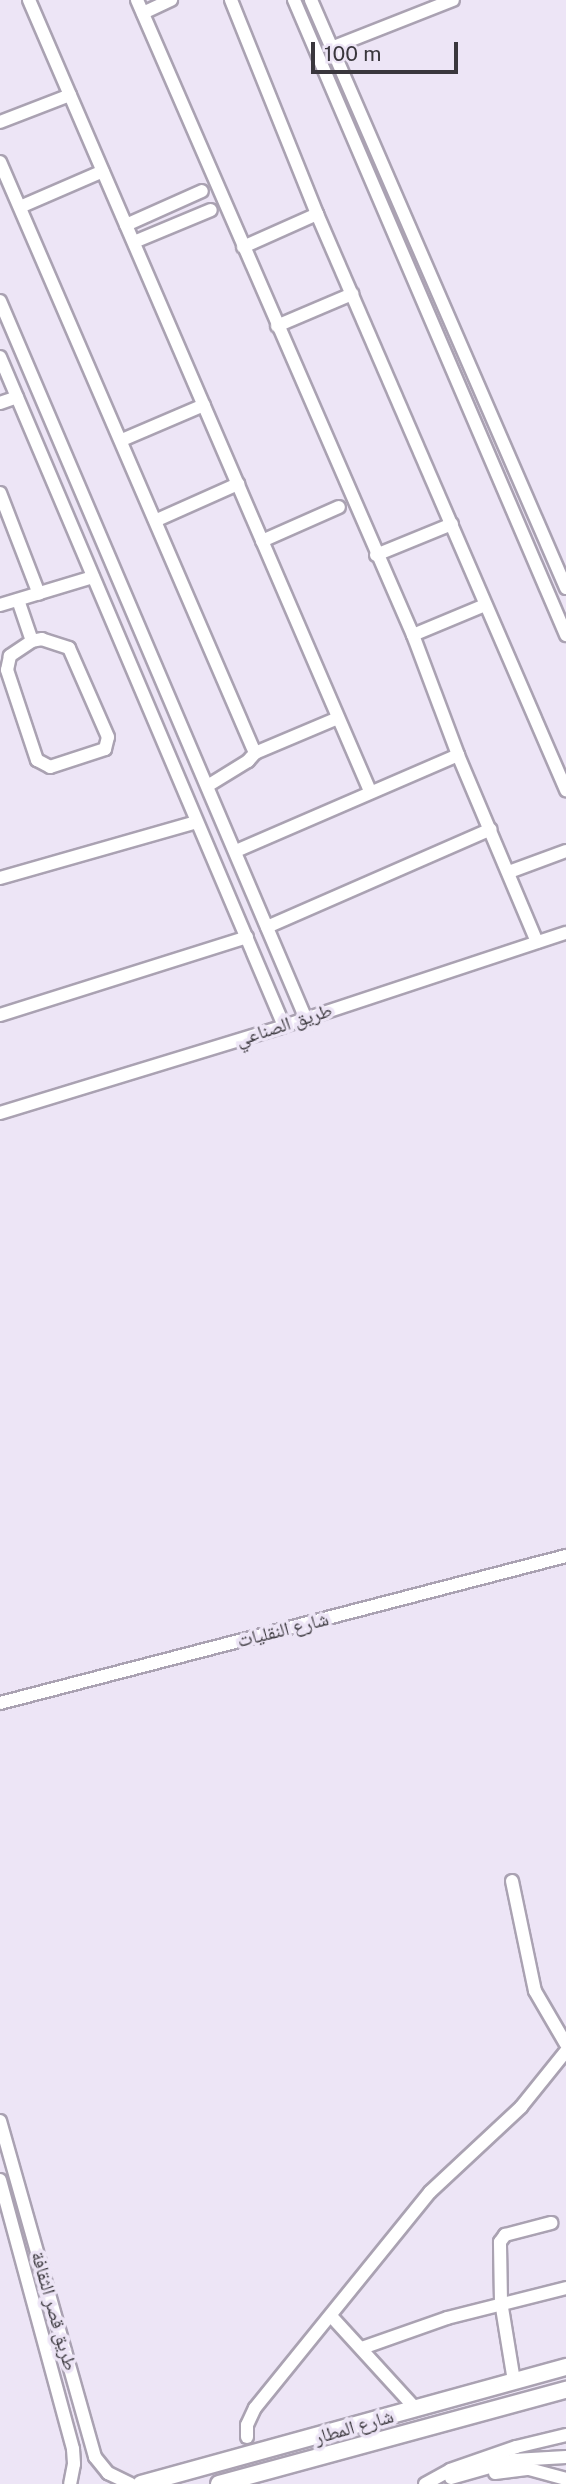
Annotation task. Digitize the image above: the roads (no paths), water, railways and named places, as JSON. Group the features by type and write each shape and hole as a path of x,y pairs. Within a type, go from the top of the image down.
{"main road":[{"name":"شارع المطار","path":"141,2484 566,2367"},
{"name":"شارع المطار","path":"219,2484 566,2390"},
{"path":"433,2404 428,2417 439,2425"},
{"path":"391,2416 399,2418 404,2425 400,2436"}],"street":[{"path":"29,0 370,791"},
{"path":"138,0 376,555 413,635 458,755 537,942"},
{"path":"143,13 171,0"},
{"path":"230,0 317,214 566,790"},
{"path":"294,0 566,635"},
{"path":"311,0 566,589"},
{"path":"331,48 453,0"},
{"path":"0,122 70,96"},
{"path":"0,162 157,520 255,753"},
{"path":"20,207 103,171"},
{"path":"126,225 202,191"},
{"path":"134,242 211,210"},
{"path":"243,247 317,214"},
{"path":"277,326 352,294"},
{"path":"0,301 209,785 306,1019"},
{"path":"0,357 284,1026"},
{"path":"0,403 17,397"},
{"path":"122,440 204,405"},
{"path":"493,465 510,459"},
{"path":"157,520 238,484"},
{"path":"0,493 39,594"},
{"path":"262,541 340,508"},
{"path":"376,555 452,524"},
{"path":"0,606 93,577"},
{"path":"18,600 32,640"},
{"path":"413,635 485,605"},
{"path":"43,639 69,648 108,737 105,749 50,767 37,760 7,670 10,656 32,640 43,639"},
{"path":"209,785 248,761 255,753 338,718"},
{"path":"236,850 458,755"},
{"path":"0,878 196,821"},
{"path":"267,927 491,829"},
{"path":"509,872 566,851"},
{"name":"طريق الصناعي","path":"0,1113 284,1026 566,933"},
{"path":"0,1015 247,937"},
{"name":"شارع النقليات","path":"0,1703 566,1556"},
{"path":"512,1881 535,1991 566,2044"},
{"path":"247,2437 247,2424 251,2413 430,2192 521,2107 566,2051"},
{"name":"طريق قصر الثقافة","path":"0,2121 95,2457 108,2473 131,2484"},
{"name":"طريق قصر الثقافة","path":"0,2180 73,2449 74,2464 70,2484"},
{"path":"514,2381 502,2302 501,2240 505,2235 551,2223"},
{"path":"362,2348 447,2318 566,2288"},
{"path":"331,2316 416,2409"},
{"path":"431,2482 450,2470 516,2447 566,2435"},
{"path":"541,2441 544,2457"},
{"path":"431,2482 514,2460 566,2457"},
{"path":"457,2484 516,2469 535,2470 566,2479"}]}
